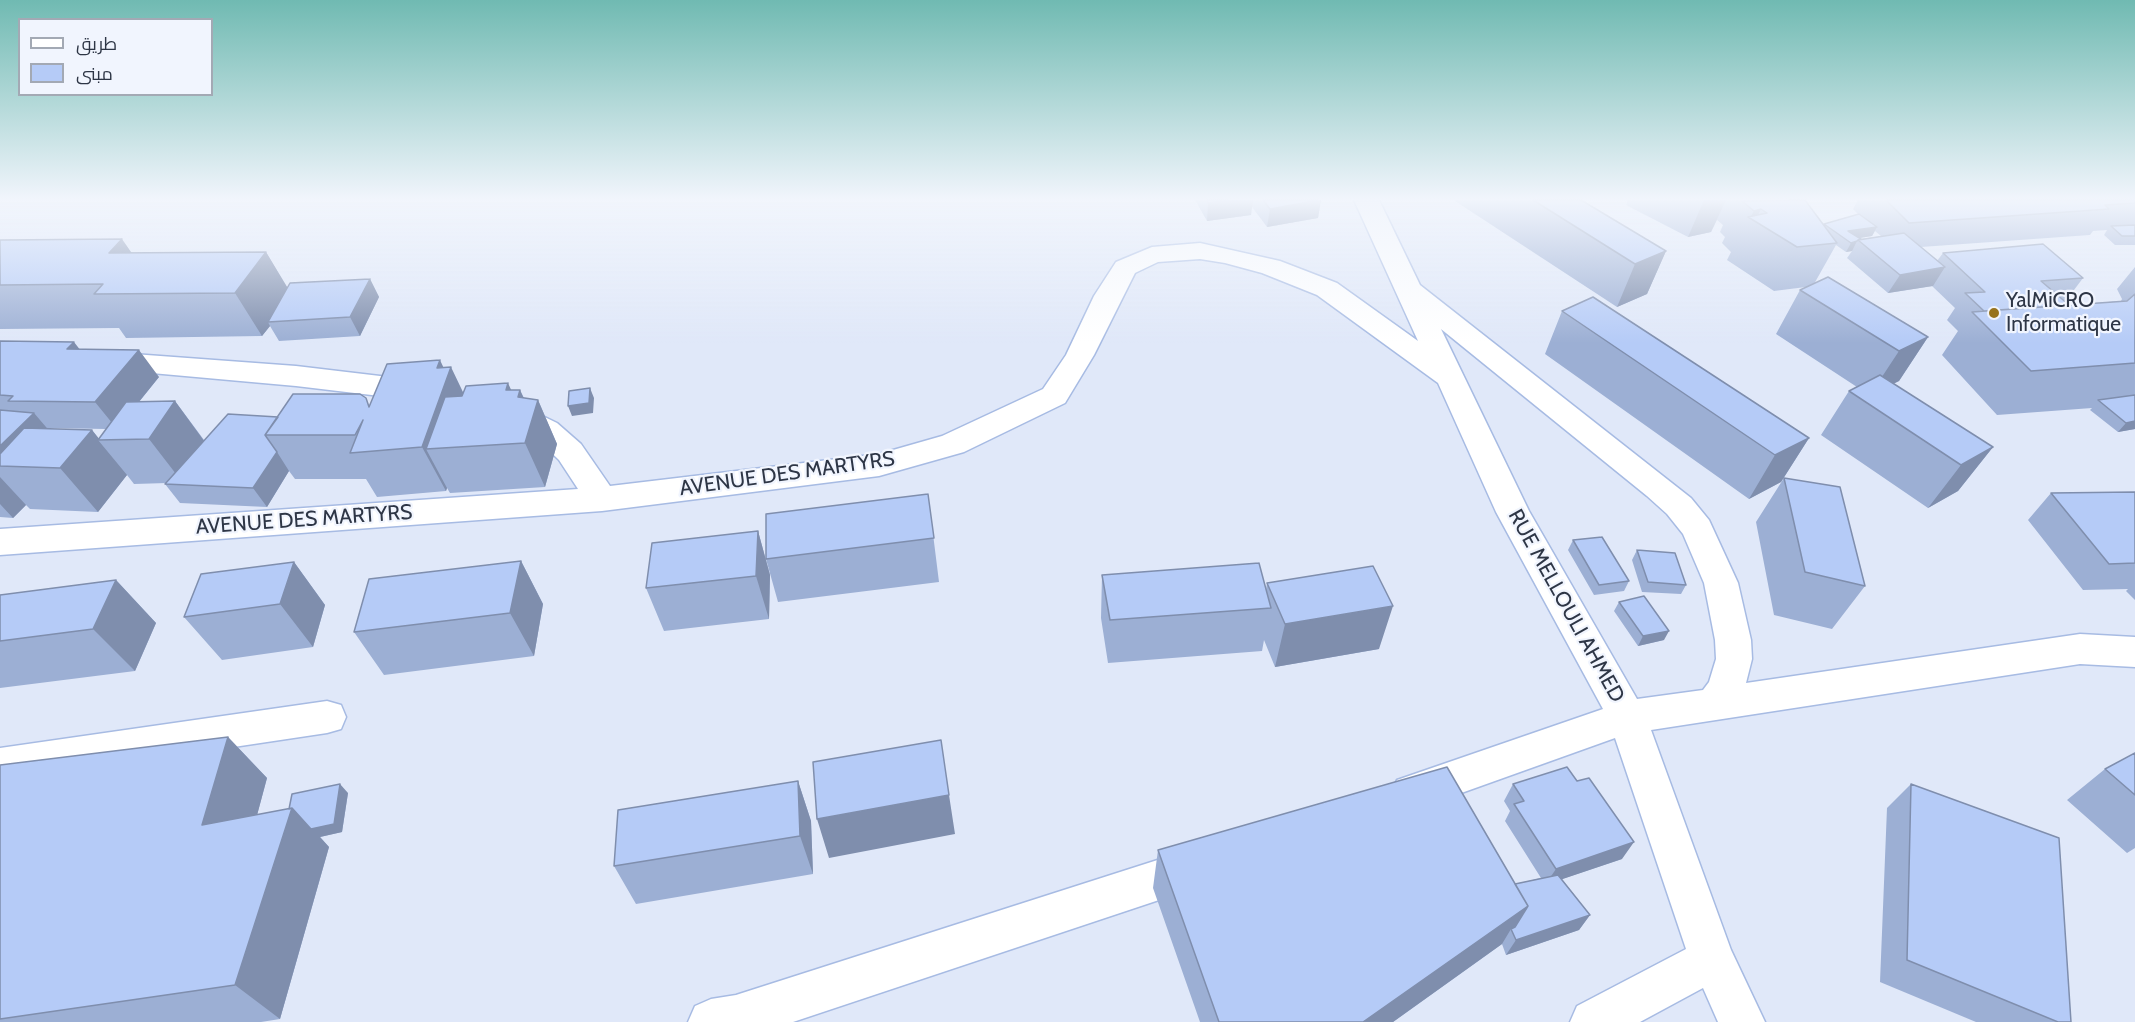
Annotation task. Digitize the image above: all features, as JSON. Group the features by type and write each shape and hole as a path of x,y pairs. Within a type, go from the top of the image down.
{"street":[{"name":"RUE MELLOULI AHMED","path":"1388,248 1514,512 1627,717 1713,959 1742,1022"},
{"name":"AVENUE DES MARTYRS","path":"0,542 602,499 879,465 953,444 1054,396 1080,355 1108,296 1125,268 1152,255 1200,251 1227,255 1271,267 1327,289 1450,378"},
{"path":"1407,288 1658,488 1679,506 1697,529 1721,583 1733,640 1734,659 1726,689 1715,702 1707,704"},
{"path":"83,360 296,376 406,388 448,397"},
{"path":"491,406 512,410 546,430 570,453 602,499"},
{"path":"1381,803 1627,717 2080,649 2135,652"},
{"path":"0,765 327,717"},
{"path":"711,1022 736,1018 1225,858"},
{"path":"1593,1022 1713,959"}],"building":[{"path":"0,248 114,248 109,253 266,252 235,293 94,294 103,284 0,285"},
{"path":"1609,248 1660,248 1666,251 1635,264"},
{"path":"1867,248 1922,248 1945,267 1900,275"},
{"path":"2002,248 2047,248 2083,278 2041,281 2069,305 1984,311 1965,293 1985,292 1943,253"},
{"path":"1828,277 1928,337 1899,351 1800,290"},
{"path":"370,279 350,317 268,322 290,283"},
{"path":"2135,294 2135,363 2031,371 1972,312 2127,301"},
{"path":"1593,297 1809,438 1775,455 1562,311"},
{"path":"0,341 74,342 67,349 139,350 95,402 8,401 13,396 0,395"},
{"path":"440,360 437,368 451,367 422,447 350,453 363,420 355,435 265,435 293,394 360,394 366,398 369,407 387,364"},
{"path":"1880,375 1993,447 1961,465 1849,391"},
{"path":"508,383 506,390 520,390 518,397 538,400 525,443 426,449 445,397 462,396 466,386"},
{"path":"590,388 589,403 568,406 569,391"},
{"path":"2135,395 2135,421 2126,423 2098,400"},
{"path":"175,401 149,439 98,440 126,402"},
{"path":"0,410 34,413 0,446"},
{"path":"228,414 278,417 265,435 277,452 253,488 165,484"},
{"path":"24,428 92,430 60,468 0,466 0,454"},
{"path":"1784,478 1840,487 1865,586 1805,572"},
{"path":"2135,492 2135,563 2109,564 2051,493"},
{"path":"928,494 934,538 766,559 766,514"},
{"path":"758,531 756,576 646,588 652,543"},
{"path":"1602,537 1629,581 1599,585 1573,540"},
{"path":"1637,550 1675,553 1686,585 1648,582"},
{"path":"521,561 510,613 354,632 369,579"},
{"path":"294,562 280,604 184,617 201,574"},
{"path":"1259,563 1271,608 1110,620 1102,575"},
{"path":"1373,566 1393,606 1285,624 1267,583"},
{"path":"116,580 93,629 0,641 0,595"},
{"path":"1644,596 1669,631 1643,636 1619,602"},
{"path":"228,737 202,825 292,808 235,985 0,1019 0,765"},
{"path":"941,740 949,795 817,819 813,762"},
{"path":"2135,753 2135,795 2105,769"},
{"path":"1447,767 1528,906 1363,1022 1219,1022 1158,850"},
{"path":"1567,767 1577,781 1589,778 1634,842 1556,869 1514,804 1524,801 1513,784"},
{"path":"798,781 800,836 614,866 618,810"},
{"path":"340,784 334,824 311,829 292,808 289,809 292,794"},
{"path":"1911,784 2059,838 2071,1022 2058,1022 1907,960"},
{"path":"1558,875 1590,915 1516,940 1511,929 1515,927 1528,906 1515,884"}],"place":[{"name":"YalMiCRO Informatique","path":"1994,313"}]}
